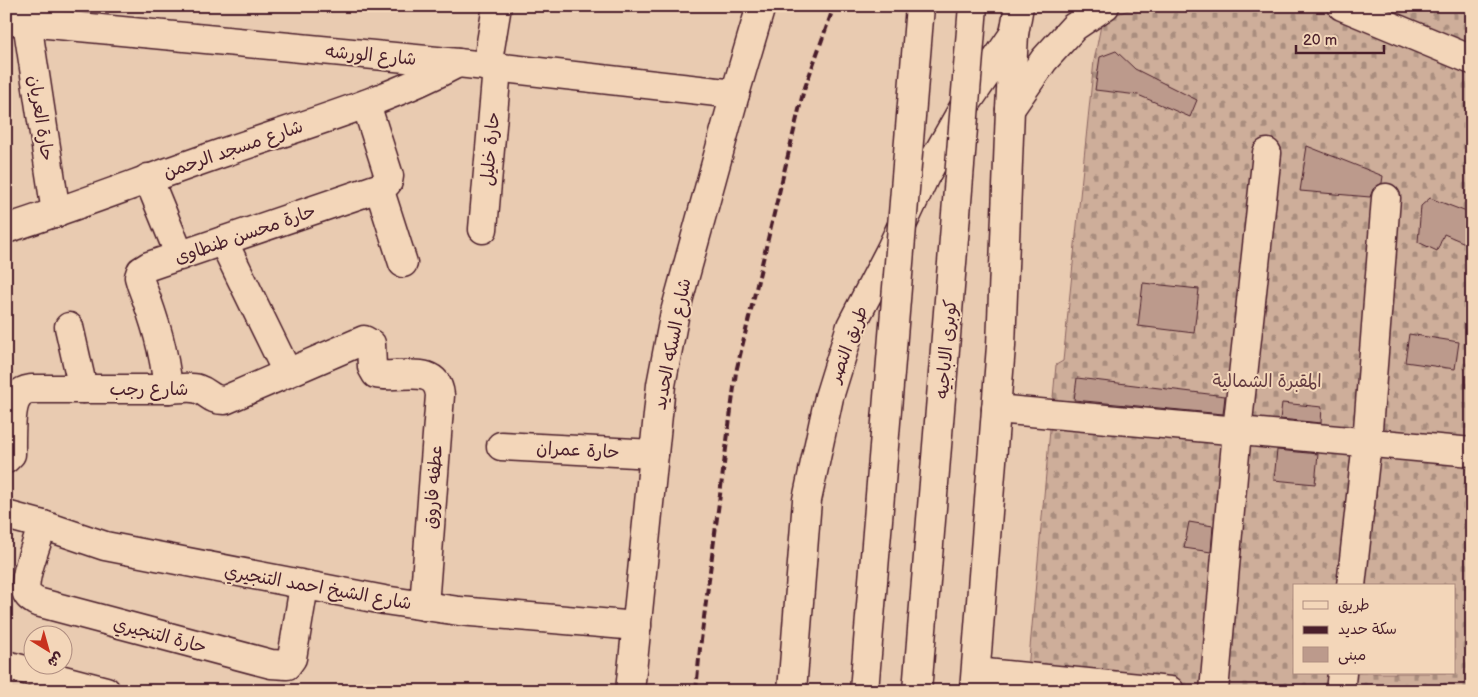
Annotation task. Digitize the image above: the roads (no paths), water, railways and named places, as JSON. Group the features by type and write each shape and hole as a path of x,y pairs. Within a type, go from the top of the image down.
{"main road":[{"name":"حارة خليل","path":"483,229 497,6"},
{"name":"شارع السكه الحديد","path":"630,691 661,385 675,312 735,94 762,6"},
{"path":"864,691 920,6"},
{"name":"كوبرى الاباجيه","path":"917,691 973,6"},
{"name":"طريق النصر","path":"976,681 1001,346 1010,109 1014,34 1018,6"},
{"path":"1010,109 1044,60 1074,27 1105,6"},
{"path":"1342,6 1472,60"},
{"name":"شارع الورشه","path":"17,21 458,63 735,94"},
{"name":"حارة العريان","path":"17,21 56,213"},
{"name":"طريق النصر","path":"792,691 807,500 829,397 851,326 938,152 964,106 1014,34"},
{"name":"شارع مسجد الرحمن","path":"6,230 148,178 398,93 458,63"},
{"path":"366,104 389,176 388,182 379,188 402,263"},
{"path":"1214,691 1237,430 1267,153"},
{"path":"148,178 180,256"},
{"name":"حارة محسن طنطاوى","path":"168,389 160,337 139,277 141,271 149,266 379,188"},
{"path":"1352,584 1367,442 1386,198"},
{"path":"223,241 287,372"},
{"path":"69,327 83,389"},
{"name":"شارع رجب","path":"6,459 10,454 16,398 22,391 31,389 197,388 212,398 224,400 364,340 371,344 372,367 376,374 424,375"},
{"name":"عطفه فاروق","path":"424,375 433,378 439,386 440,395 424,606"},
{"path":"996,409 1472,452"},
{"name":"حارة عمران","path":"501,446 654,454"},
{"name":"شارع الشيخ احمد التنجيري","path":"6,515 43,525 105,546 304,586 424,606 637,626"},
{"name":"حارة التنجيري","path":"43,525 25,582 26,593 30,598 37,602 271,664 287,665 292,658 304,586"},
{"path":"6,665 106,691"},
{"path":"1340,691 1342,674"},
{"path":"976,681 1170,691"}],"railway":[{"path":"696,691 736,372 803,93 834,6"}],"park label":[{"name":"المقبرة الشمالية","path":"1267,381"}]}
